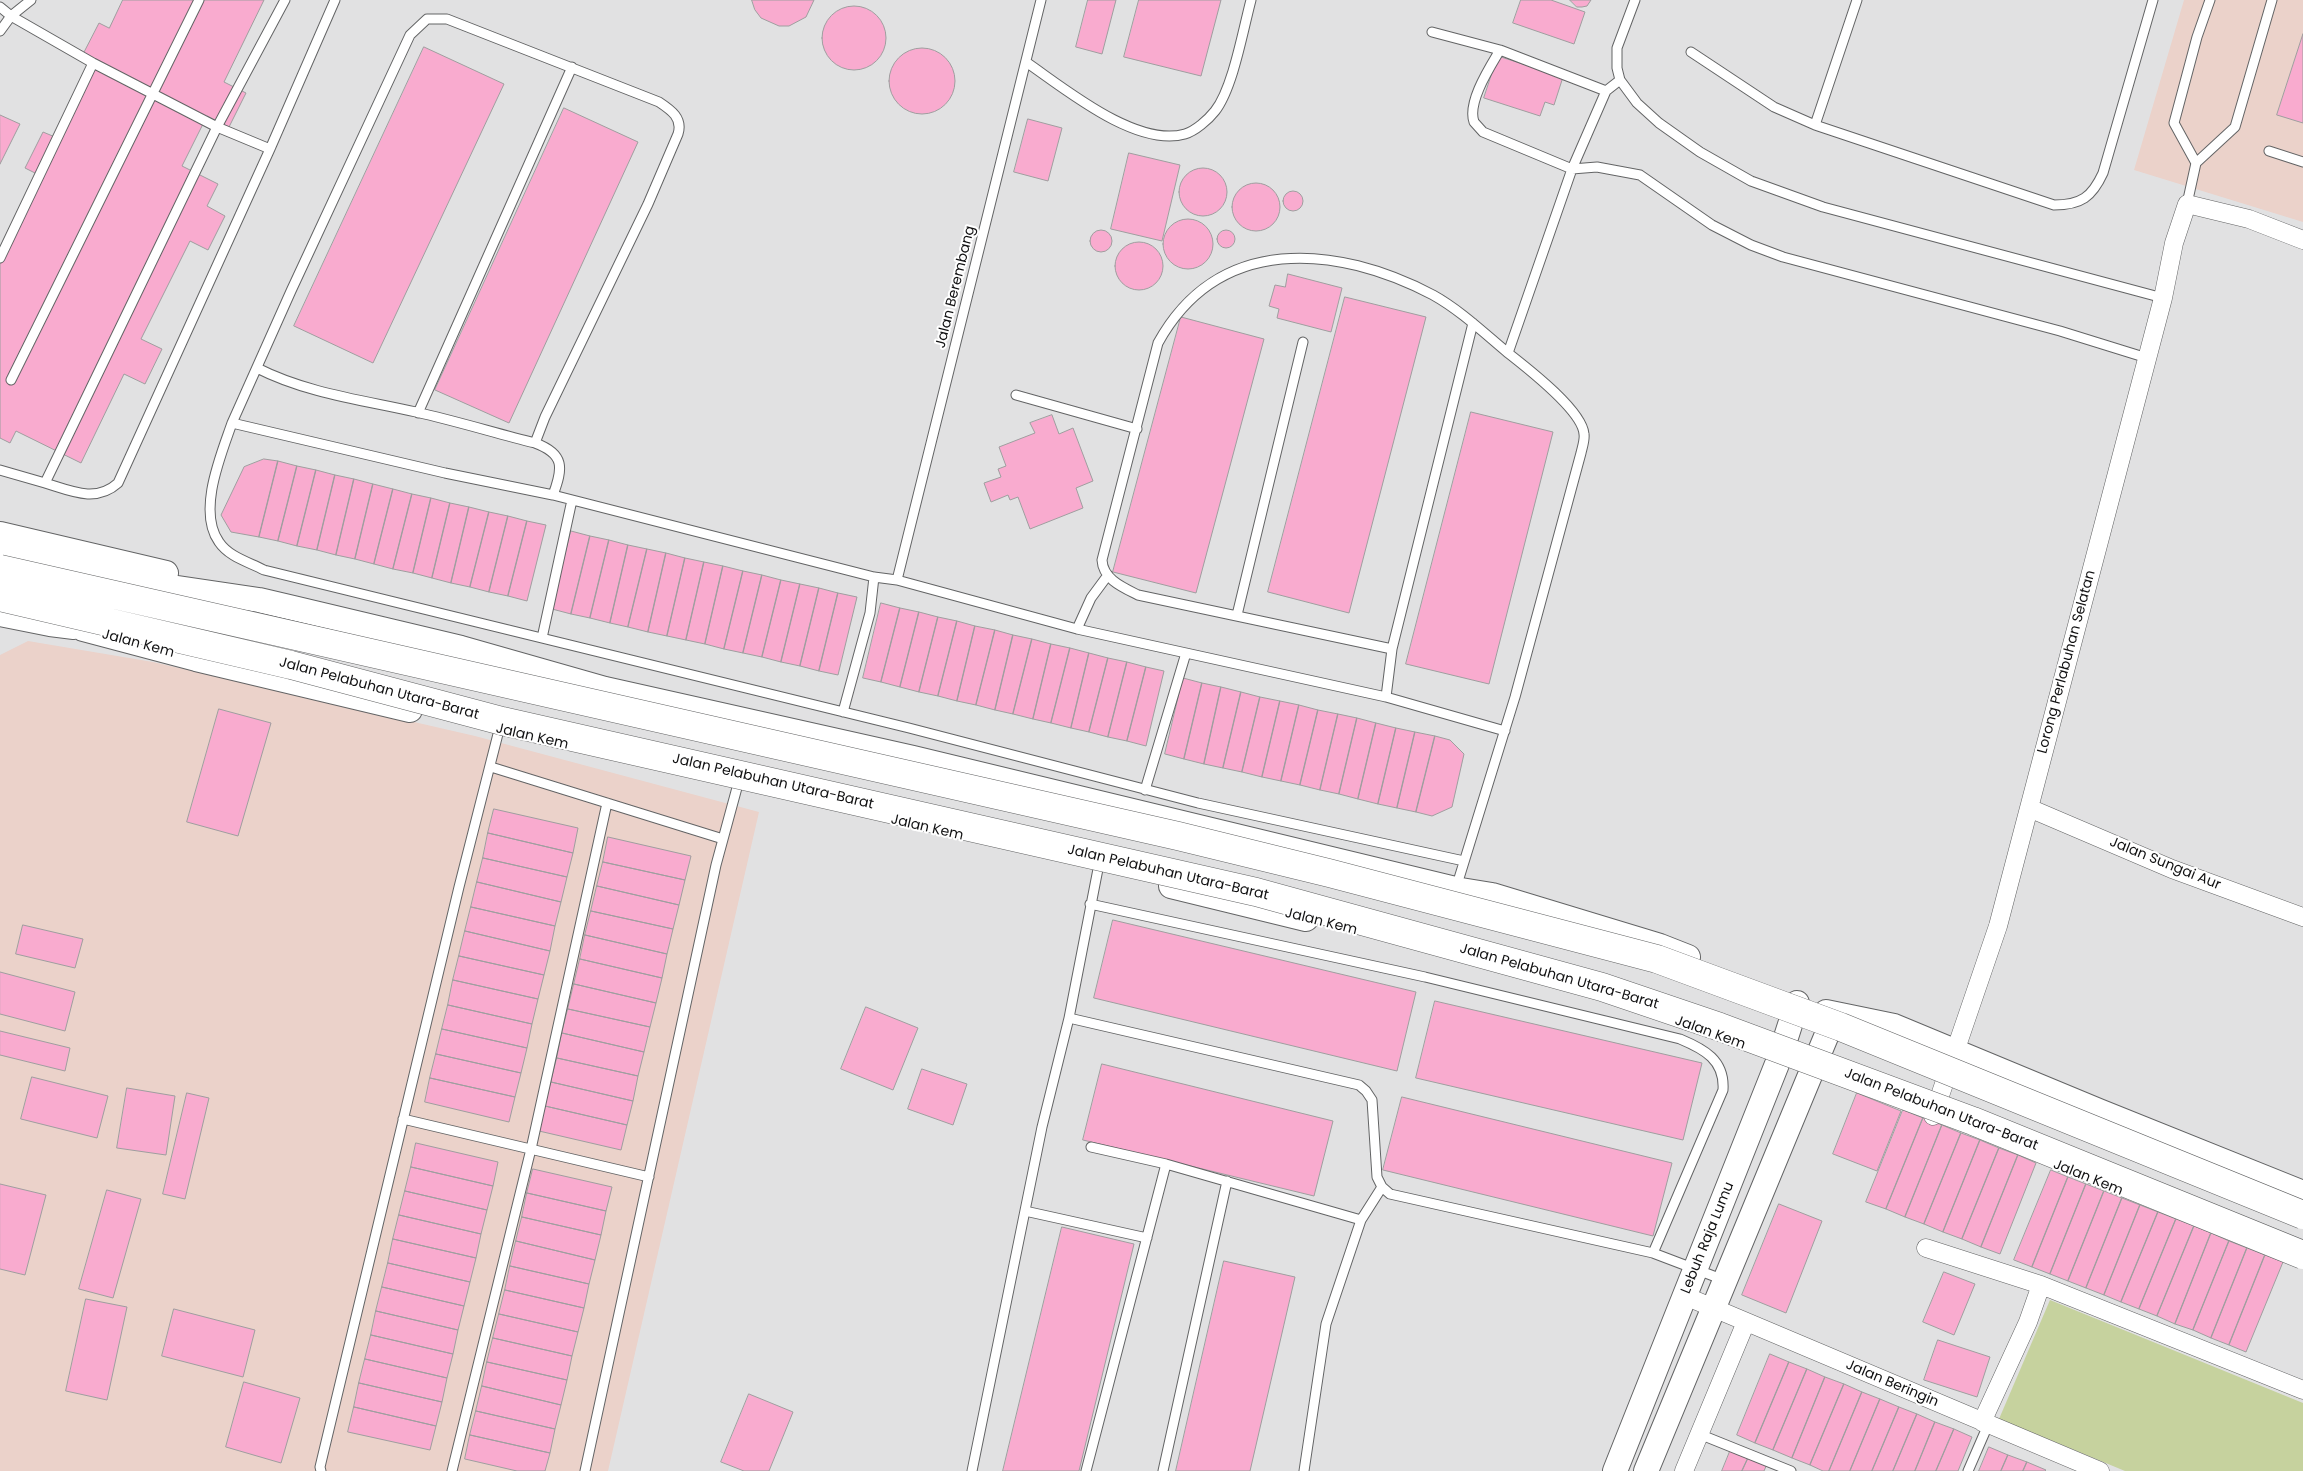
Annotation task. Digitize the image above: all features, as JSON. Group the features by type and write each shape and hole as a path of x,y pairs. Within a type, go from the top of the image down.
{"main road":[{"path":"0,569 1178,836 1329,873 1657,959 1841,1027 2303,1215"},
{"name":"Jalan Pelabuhan Utara-Barat","path":"0,597 291,666 502,721 1256,892 1602,987 1720,1026 1973,1121 2303,1255"}],"street":[{"name":"Lorong Perlabuhan Selatan","path":"1933,1116 1998,926 2163,298 2174,243 2187,204"},
{"path":"2187,204 2249,219 2303,240"},
{"path":"0,534 218,585 259,600"},
{"path":"0,556 90,575 259,600 461,648 605,688 913,758 1455,889 1492,895 1660,946 1797,1003 1835,1015 1894,1026 2303,1193"},
{"name":"Jalan Kem","path":"0,606 52,618 74,627"},
{"name":"Jalan Kem","path":"0,614 74,627 313,688 738,784 1098,869 1449,953 1630,1003 1933,1116 2303,1264"},
{"name":"Jalan Sungai Aur","path":"2029,808 2172,869 2303,917"},
{"name":"Lebuh Raja Lumu","path":"1616,1471 1779,1059 1797,1003"},
{"path":"1646,1471 1835,1015"},
{"path":"1926,1248 2041,1285 2303,1390"},
{"path":"1986,1424 2028,1322 2041,1285"},
{"name":"Jalan Beringin","path":"1685,1296 2100,1471"},
{"path":"1684,1471 1746,1322"}],"lane":[{"path":"0,31 11,16 31,0"},
{"path":"11,380 199,0"},
{"path":"45,483 57,454 217,127 285,0"},
{"path":"0,470 45,483 99,495 109,491 118,483 270,149 335,0"},
{"name":"Jalan Berembang","path":"897,580 1041,0"},
{"path":"1026,62 1105,117 1129,128 1161,135 1185,134 1202,124 1215,111 1226,90 1251,0"},
{"path":"1635,0 1617,48 1617,68 1620,80 1637,103 1659,123 1700,152 1751,181 1823,207 2163,298"},
{"path":"1815,124 1857,0"},
{"path":"1691,52 1774,107 1815,124 2054,205 2069,205 2082,200 2095,190 2103,173 2153,0"},
{"path":"2196,163 2174,123 2197,37 2210,0"},
{"path":"2187,204 2196,163 2235,128 2272,0"},
{"path":"0,7 11,16 92,63 217,127 270,149"},
{"path":"535,443 545,417 648,204 680,127 678,118 671,110 659,102 572,66 447,19 427,19 410,35 232,423 210,493 212,527 219,542 232,555 264,570 843,712 1145,790 1464,861"},
{"path":"1432,32 1500,50 1606,91"},
{"path":"1500,50 1482,81 1473,110 1474,122 1483,132 1572,170 1597,167 1640,175 1712,225 1751,245 1783,257 2060,331 2147,358"},
{"path":"0,258 92,63"},
{"path":"418,413 572,66"},
{"path":"1508,353 1572,170 1606,91 1620,80"},
{"path":"2269,152 2303,162"},
{"path":"1392,649 1138,595 1118,586 1103,568 1102,560 1158,343 1170,322 1200,291 1241,268 1286,257 1338,261 1364,267 1434,296 1473,323 1562,400 1579,420 1584,434 1581,453 1505,731 1455,889"},
{"path":"1386,697 1392,649 1473,323"},
{"path":"1237,615 1303,342"},
{"path":"257,368 272,376 318,391 418,413 535,443 553,452 561,465 559,480 553,496"},
{"path":"1016,395 1137,429"},
{"path":"232,423 445,473 572,500 874,577 897,580 1077,629 1386,697 1505,731"},
{"path":"542,638 572,500"},
{"path":"1077,629 1092,598 1108,575"},
{"path":"843,712 870,613 874,577"},
{"path":"1145,790 1186,653"},
{"path":"321,1471 320,1467 403,1119 499,730"},
{"path":"491,767 723,839"},
{"path":"585,1471 716,865 738,784"},
{"path":"452,1471 532,1149 607,803"},
{"path":"972,1471 1042,1127 1069,1018 1098,869"},
{"path":"1090,904 1425,977 1670,1036 1694,1045 1715,1060 1723,1078 1722,1090 1653,1253"},
{"path":"1069,1018 1358,1086 1366,1091 1372,1100 1376,1177 1382,1187 1390,1194 1653,1253 1696,1268 1725,1281"},
{"path":"403,1119 649,1176"},
{"path":"1091,1147 1166,1164 1361,1220"},
{"path":"1086,1471 1166,1164"},
{"path":"1163,1471 1227,1182"},
{"path":"1304,1471 1326,1324 1361,1220 1382,1187"},
{"path":"1025,1211 1146,1238"},
{"path":"1968,1471 1986,1424"},
{"path":"1700,1434 1791,1471"}],"shaded area":[{"path":"2184,0 2303,0 2303,222 2134,170"},
{"path":"28,641 153,662 475,736 759,812 608,1471 0,1471 0,655"}],"green space":[{"path":"2050,1300 2303,1403 2303,1471 2125,1471 1999,1419"}],"building":[{"path":"123,0 264,0 224,82 246,93 229,127 207,116 182,166 218,184 207,206 225,216 208,250 190,241 141,339 162,349 145,384 124,374 81,463 16,431 10,443 0,438 0,250 37,174 25,168 43,132 55,137 93,61 82,56 99,23 109,28"},
{"path":"752,0 814,0 806,17 789,26 779,26 761,18 755,10"},
{"path":"1088,0 1116,0 1102,54 1076,47"},
{"path":"1139,0 1221,0 1201,76 1124,57"},
{"path":"1521,0 1551,0 1585,12 1574,44 1513,23"},
{"path":"1570,0 1591,0 1587,6 1577,7"},
{"path":"848,6 860,6 877,15 884,26 886,38 884,50 877,61 860,70 848,70 836,65 827,56 822,44 822,32 827,20 836,11"},
{"path":"2303,34 2303,123 2277,115"},
{"path":"424,47 504,84 373,363 294,326"},
{"path":"915,48 929,48 941,53 950,62 955,74 953,94 946,105 929,114 915,114 903,109 894,100 889,88 889,74 894,62 903,53"},
{"path":"1498,56 1563,77 1554,105 1545,102 1540,116 1484,98"},
{"path":"564,108 638,142 509,423 435,390"},
{"path":"0,115 20,124 0,164"},
{"path":"1028,119 1062,128 1048,181 1014,172"},
{"path":"1129,153 1180,165 1162,241 1111,229"},
{"path":"1203,168 1212,170 1220,175 1225,183 1227,192 1225,201 1220,209 1212,214 1203,216 1194,214 1186,209 1181,201 1179,192 1181,183 1186,175 1194,170"},
{"path":"1251,183 1261,183 1270,187 1276,193 1279,198 1279,216 1270,227 1261,231 1251,231 1242,227 1236,221 1232,212 1232,202 1236,193 1242,187"},
{"path":"1289,191 1297,191 1303,197 1303,205 1297,211 1289,211 1283,205 1283,197"},
{"path":"1188,219 1197,221 1208,230 1213,244 1211,253 1202,264 1188,269 1179,267 1168,258 1163,244 1165,235 1174,224"},
{"path":"1101,230 1109,233 1112,241 1109,249 1101,252 1093,249 1090,241 1093,233"},
{"path":"1222,230 1230,230 1235,235 1233,246 1222,248 1217,243 1217,235"},
{"path":"1134,242 1144,242 1153,246 1159,252 1162,257 1162,275 1153,286 1144,290 1134,290 1125,286 1119,280 1115,271 1115,261 1119,252 1125,246"},
{"path":"1288,274 1342,288 1331,332 1277,318 1279,309 1269,306 1275,285 1285,287"},
{"path":"1345,297 1426,317 1349,613 1268,592"},
{"path":"1181,317 1264,339 1196,593 1113,572"},
{"path":"1471,412 1553,432 1489,684 1406,664"},
{"path":"1052,415 1059,434 1073,428 1093,481 1076,488 1083,508 1030,529 1018,497 1010,500 1008,495 991,502 984,483 1001,477 998,469 1006,466 999,447 1035,433 1030,423"},
{"path":"264,459 278,461 259,537 231,532 221,515 244,467"},
{"path":"278,461 297,466 278,541 259,537"},
{"path":"297,466 316,470 297,546 278,541"},
{"path":"316,470 335,475 317,550 297,546"},
{"path":"335,475 354,479 336,555 317,550"},
{"path":"354,479 373,484 355,559 336,555"},
{"path":"373,484 393,489 374,564 355,559"},
{"path":"393,489 412,494 393,569 374,564"},
{"path":"412,494 431,498 413,573 393,569"},
{"path":"431,498 450,503 432,578 413,573"},
{"path":"450,503 469,507 451,583 432,578"},
{"path":"469,507 489,512 470,587 451,583"},
{"path":"489,512 508,516 489,592 470,587"},
{"path":"508,516 527,521 508,596 489,592"},
{"path":"527,521 546,525 527,601 508,596"},
{"path":"571,531 590,536 571,614 552,609"},
{"path":"590,536 609,540 590,618 571,614"},
{"path":"609,540 628,545 610,623 590,618"},
{"path":"628,545 647,549 628,627 610,623"},
{"path":"647,549 666,553 648,632 628,627"},
{"path":"666,553 685,558 667,636 648,632"},
{"path":"685,558 704,562 686,640 667,636"},
{"path":"704,562 723,566 705,644 686,640"},
{"path":"723,566 743,571 724,649 705,644"},
{"path":"743,571 762,575 743,653 724,649"},
{"path":"762,575 781,580 762,657 743,653"},
{"path":"781,580 800,584 781,662 762,657"},
{"path":"800,584 819,588 800,666 781,662"},
{"path":"819,588 838,593 819,671 800,666"},
{"path":"838,593 857,597 838,675 819,671"},
{"path":"881,603 900,608 881,682 863,678"},
{"path":"900,608 919,612 900,687 881,682"},
{"path":"919,612 938,617 919,692 900,687"},
{"path":"938,617 957,621 938,696 919,692"},
{"path":"957,621 975,626 957,701 938,696"},
{"path":"975,626 995,630 976,705 957,701"},
{"path":"995,630 1013,635 995,710 976,705"},
{"path":"1013,635 1032,639 1013,714 995,710"},
{"path":"1032,639 1051,644 1033,719 1013,714"},
{"path":"1051,644 1070,648 1051,723 1033,719"},
{"path":"1070,648 1089,653 1071,728 1051,723"},
{"path":"1089,653 1108,658 1089,732 1071,728"},
{"path":"1108,658 1127,662 1108,737 1089,732"},
{"path":"1127,662 1146,667 1127,741 1108,737"},
{"path":"1146,667 1164,671 1146,746 1127,741"},
{"path":"1183,678 1202,683 1184,759 1165,754"},
{"path":"1202,683 1221,687 1204,764 1184,759"},
{"path":"1221,687 1241,692 1223,768 1204,764"},
{"path":"1241,692 1260,697 1242,772 1223,768"},
{"path":"1260,697 1280,701 1262,777 1242,772"},
{"path":"1280,701 1299,705 1281,781 1262,777"},
{"path":"1299,705 1318,710 1300,785 1281,781"},
{"path":"219,709 271,723 238,836 187,822"},
{"path":"1318,710 1338,714 1320,790 1300,785"},
{"path":"1338,714 1357,718 1339,794 1320,790"},
{"path":"1357,718 1376,723 1358,799 1339,794"},
{"path":"1376,723 1396,728 1378,804 1358,799"},
{"path":"1396,728 1415,732 1397,808 1378,804"},
{"path":"1415,732 1435,736 1416,812 1397,808"},
{"path":"1435,736 1450,740 1464,754 1452,807 1432,816 1416,812"},
{"path":"494,809 578,828 573,853 488,833"},
{"path":"488,833 573,853 567,877 483,858"},
{"path":"608,837 691,856 685,880 603,862"},
{"path":"483,858 567,877 561,902 477,882"},
{"path":"603,862 685,880 679,905 597,886"},
{"path":"477,882 561,902 555,926 471,907"},
{"path":"597,886 679,905 673,929 591,911"},
{"path":"471,907 555,926 550,951 465,931"},
{"path":"591,911 673,929 667,954 585,935"},
{"path":"1113,920 1416,992 1397,1071 1094,998"},
{"path":"23,925 83,939 75,968 16,954"},
{"path":"465,931 550,951 544,975 459,956"},
{"path":"585,935 667,954 662,978 580,959"},
{"path":"459,956 544,975 538,999 453,980"},
{"path":"580,959 662,978 656,1003 574,984"},
{"path":"0,972 75,992 65,1031 0,1014"},
{"path":"453,980 538,999 532,1024 448,1005"},
{"path":"574,984 656,1003 650,1027 568,1009"},
{"path":"1435,1001 1702,1063 1683,1140 1416,1078"},
{"path":"448,1005 532,1024 527,1048 442,1029"},
{"path":"866,1007 918,1028 893,1090 841,1069"},
{"path":"568,1009 650,1027 644,1052 562,1033"},
{"path":"442,1029 527,1048 521,1073 436,1054"},
{"path":"0,1031 70,1048 65,1071 0,1055"},
{"path":"562,1033 644,1052 638,1076 557,1058"},
{"path":"436,1054 521,1073 515,1097 430,1078"},
{"path":"557,1058 638,1076 633,1101 551,1082"},
{"path":"1102,1064 1333,1121 1314,1196 1083,1140"},
{"path":"922,1069 967,1084 953,1125 908,1109"},
{"path":"32,1077 108,1096 97,1138 21,1119"},
{"path":"430,1078 515,1097 509,1122 425,1102"},
{"path":"551,1082 633,1101 627,1125 545,1106"},
{"path":"127,1088 175,1096 166,1155 117,1148"},
{"path":"187,1093 209,1098 185,1199 163,1194"},
{"path":"1857,1093 1901,1111 1877,1171 1833,1154"},
{"path":"1402,1097 1672,1163 1653,1236 1383,1170"},
{"path":"545,1106 627,1125 621,1150 539,1131"},
{"path":"1903,1110 1923,1118 1886,1209 1866,1202"},
{"path":"1923,1118 1942,1125 1905,1217 1886,1209"},
{"path":"1942,1125 1961,1133 1924,1224 1905,1217"},
{"path":"1961,1133 1980,1140 1943,1232 1924,1224"},
{"path":"1980,1140 1999,1148 1962,1239 1943,1232"},
{"path":"416,1143 498,1162 493,1186 411,1167"},
{"path":"1999,1148 2018,1155 1981,1247 1962,1239"},
{"path":"2018,1155 2036,1163 2000,1254 1981,1247"},
{"path":"411,1167 493,1186 487,1210 405,1191"},
{"path":"533,1169 612,1187 606,1211 527,1193"},
{"path":"2051,1170 2068,1177 2032,1267 2014,1260"},
{"path":"2068,1177 2086,1184 2050,1274 2032,1267"},
{"path":"0,1184 46,1195 25,1275 0,1269"},
{"path":"2086,1184 2104,1191 2068,1281 2050,1274"},
{"path":"107,1190 141,1199 113,1298 79,1289"},
{"path":"405,1191 487,1210 481,1234 399,1215"},
{"path":"2104,1191 2122,1198 2086,1288 2068,1281"},
{"path":"527,1193 606,1211 601,1235 522,1217"},
{"path":"2122,1198 2140,1205 2104,1295 2086,1288"},
{"path":"1779,1204 1822,1221 1786,1313 1742,1295"},
{"path":"2140,1205 2158,1212 2121,1302 2104,1295"},
{"path":"2158,1212 2176,1219 2139,1309 2121,1302"},
{"path":"399,1215 481,1234 476,1258 393,1239"},
{"path":"522,1217 601,1235 595,1260 516,1241"},
{"path":"2176,1219 2194,1226 2157,1316 2139,1309"},
{"path":"2194,1226 2211,1233 2175,1324 2157,1316"},
{"path":"1062,1227 1134,1244 1079,1471 1003,1471"},
{"path":"2211,1233 2229,1241 2193,1330 2175,1324"},
{"path":"393,1239 476,1258 470,1282 388,1263"},
{"path":"516,1241 595,1260 589,1284 510,1266"},
{"path":"2229,1241 2247,1248 2211,1338 2193,1330"},
{"path":"2247,1248 2265,1255 2229,1345 2211,1338"},
{"path":"2265,1255 2283,1262 2246,1352 2229,1345"},
{"path":"1224,1261 1295,1277 1250,1471 1176,1471"},
{"path":"388,1263 470,1282 464,1306 382,1287"},
{"path":"510,1266 589,1284 584,1308 505,1290"},
{"path":"1944,1272 1975,1284 1954,1335 1923,1322"},
{"path":"382,1287 464,1306 458,1330 376,1311"},
{"path":"505,1290 584,1308 578,1332 499,1314"},
{"path":"86,1299 127,1307 107,1400 66,1391"},
{"path":"174,1309 255,1330 243,1377 162,1356"},
{"path":"376,1311 458,1330 453,1354 371,1335"},
{"path":"499,1314 578,1332 572,1356 493,1338"},
{"path":"371,1335 453,1354 447,1378 365,1359"},
{"path":"493,1338 572,1356 567,1380 487,1362"},
{"path":"1938,1340 1990,1357 1977,1397 1924,1380"},
{"path":"1770,1354 1789,1362 1755,1443 1737,1435"},
{"path":"365,1359 447,1378 442,1402 359,1383"},
{"path":"487,1362 567,1380 561,1405 482,1386"},
{"path":"1789,1362 1807,1369 1773,1450 1755,1443"},
{"path":"1807,1369 1825,1377 1792,1458 1773,1450"},
{"path":"1825,1377 1844,1384 1810,1465 1792,1458"},
{"path":"244,1382 300,1398 281,1463 226,1447"},
{"path":"359,1383 442,1402 436,1426 354,1407"},
{"path":"1844,1384 1862,1392 1829,1471 1823,1471 1810,1465"},
{"path":"482,1386 561,1405 555,1429 476,1411"},
{"path":"1862,1392 1880,1399 1850,1471 1829,1471"},
{"path":"749,1394 793,1412 769,1471 744,1471 721,1462"},
{"path":"1880,1399 1899,1407 1872,1471 1850,1471"},
{"path":"354,1407 436,1426 430,1450 348,1432"},
{"path":"1899,1407 1917,1414 1893,1471 1872,1471"},
{"path":"476,1411 555,1429 550,1453 470,1435"},
{"path":"1917,1414 1935,1422 1915,1471 1893,1471"},
{"path":"1935,1422 1954,1429 1936,1471 1915,1471"},
{"path":"1954,1429 1972,1437 1958,1471 1936,1471"},
{"path":"470,1435 550,1453 545,1471 517,1471 465,1459"},
{"path":"1989,1447 2008,1455 2001,1471 1979,1471"},
{"path":"1731,1449 1749,1456 1742,1471 1722,1471"},
{"path":"2008,1455 2027,1462 2023,1471 2001,1471"},
{"path":"1749,1456 1767,1464 1764,1471 1742,1471"},
{"path":"2027,1462 2046,1470 2023,1471"}]}
